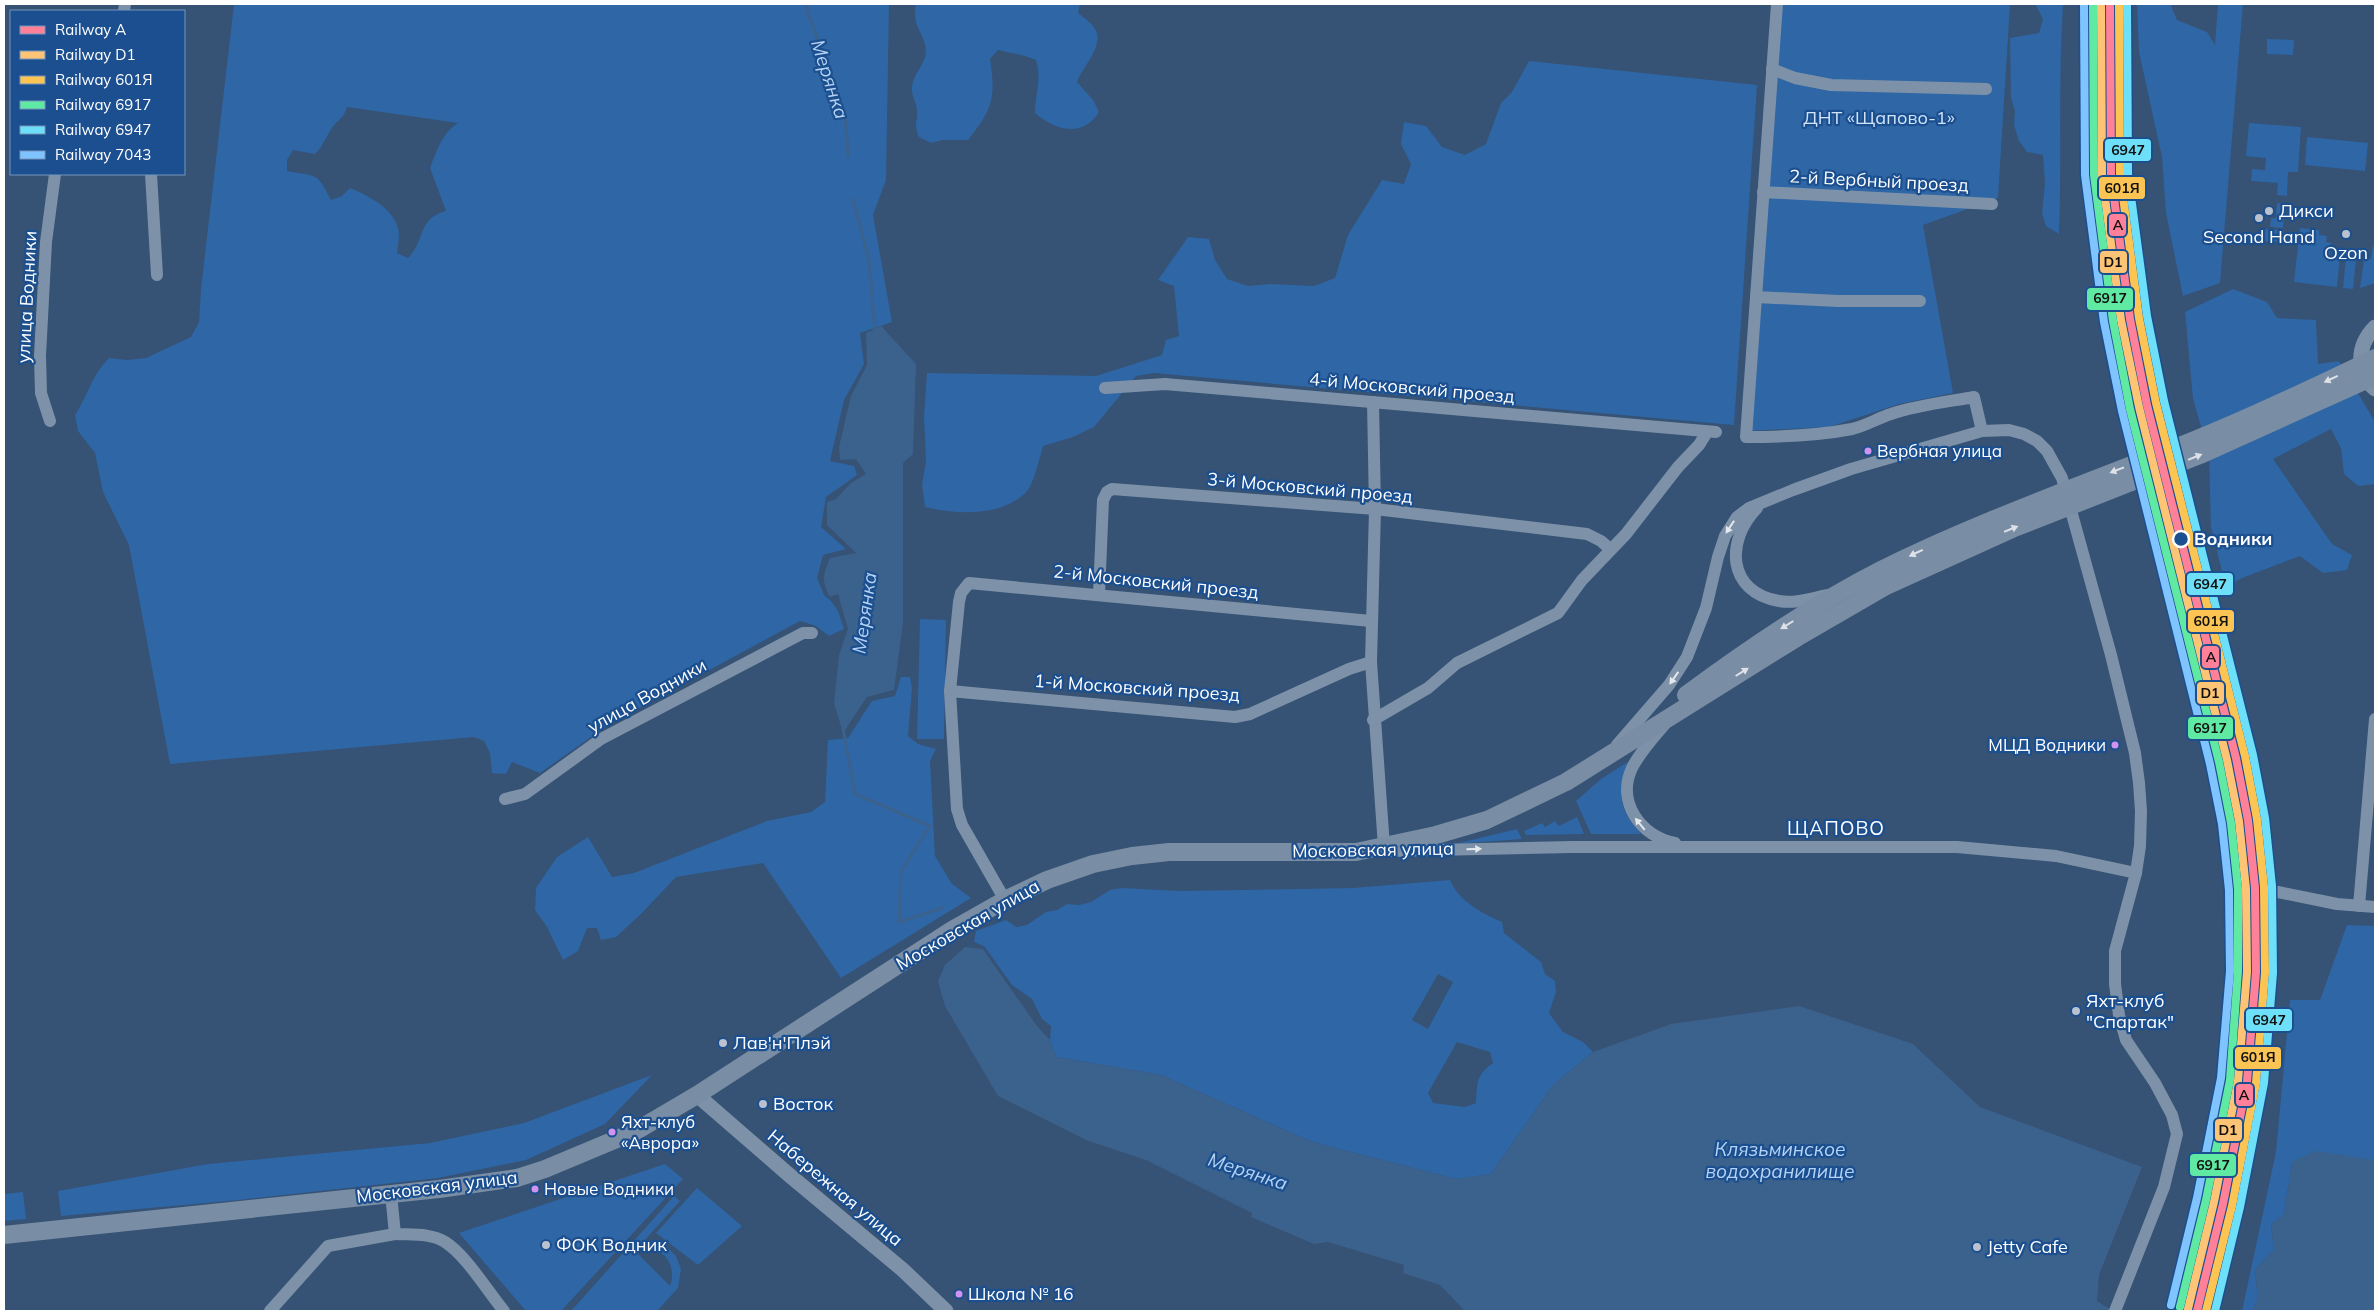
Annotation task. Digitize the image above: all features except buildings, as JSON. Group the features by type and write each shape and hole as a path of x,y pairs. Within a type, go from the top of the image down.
{"main road":[{"path":"1356,852 1384,847 1487,820 1538,797 1598,762 1850,605 1963,541 2375,358"},
{"path":"1598,762 1614,748 1753,646 1879,571 2200,455 2375,376"},
{"name":"Московская улица","path":"4,1235 391,1194 517,1178 545,1169 636,1131 944,936 1005,900 1047,880 1093,864 1132,856 1204,850 1356,852"}],"street":[{"path":"1777,4 1746,437 1801,436 1827,433 1855,428 1891,414 1919,406 1974,397 1982,431"},
{"path":"1772,69 1795,78 1831,85 1986,89"},
{"name":"улица Водники","path":"50,421 41,393 40,356 46,242 55,175"},
{"path":"150,175 157,275"},
{"name":"2-й Вербный проезд","path":"1763,192 1992,204"},
{"path":"1756,296 1838,301 1920,301"},
{"path":"2375,328 2365,340 2360,356 2361,367 2365,376 2375,388"},
{"name":"4-й Московский проезд","path":"1105,388 1165,384 1711,432 1678,467 1626,534 1610,549"},
{"path":"1373,402 1375,509 1370,662 1384,847"},
{"path":"1614,748 1669,685 1687,657 1706,608 1720,546 1737,517 1749,508 1860,467 1982,431 2009,430 2024,434 2037,441 2047,451 2062,478 2117,676 2135,753 2141,810 2141,833 2136,873 2115,951 2114,984 2126,1040 2172,1115 2176,1134 2164,1187 2115,1311"},
{"name":"3-й Московский проезд","path":"1099,594 1103,500 1107,492 1112,489 1375,509 1587,534 1601,540 1610,549"},
{"path":"1769,500 1751,515 1736,544 1736,564 1745,583 1762,596 1781,602 1806,600 1844,591"},
{"path":"1373,720 1428,688 1457,663 1558,613 1582,580 1610,549"},
{"name":"2-й Московский проезд","path":"950,691 961,593 971,582 1371,621"},
{"name":"улица Водники","path":"505,799 525,794 601,739 803,633 812,633"},
{"name":"1-й Московский проезд","path":"950,691 1235,717 1250,714 1348,669 1370,662"},
{"path":"950,691 957,809 962,825 1005,900"},
{"path":"1671,716 1644,750 1632,769 1628,782 1631,810 1638,823 1651,835 1666,842 1700,848"},
{"path":"2359,906 2375,719"},
{"name":"Московская улица","path":"1356,852 1573,847 1975,848 2056,856 2136,873"},
{"path":"2278,892 2375,907"},
{"name":"Набережная улица","path":"697,1094 788,1174 908,1274 946,1311"},
{"path":"391,1194 395,1234"},
{"path":"270,1311 328,1246 395,1234 424,1235 445,1242 460,1255 504,1311"}],"green space":[{"path":"234,4 889,4 886,180 873,215 892,322 860,333 864,364 844,400 830,461 854,466 857,475 826,497 821,527 846,549 823,555 817,578 824,595 838,611 844,629 829,636 816,626 800,621 611,723 540,773 512,762 506,774 492,773 490,753 484,741 474,737 170,764 129,545 103,492 95,453 78,431 75,415 98,371 109,358 127,360 146,358 191,337 199,322 201,289","holes":["347,107 458,123 444,137 430,168 446,211 430,219 414,251 408,258 397,253 399,233 393,217 373,199 350,188 342,196 331,200 322,184 315,177 287,171 287,160 293,150 315,154"]},
{"path":"916,4 1080,4 1078,13 1094,27 1097,42 1092,56 1077,82 1093,100 1099,112 1085,126 1069,129 1043,119 1035,113 1038,80 1036,60 998,50 990,59 993,84 988,111 968,140 942,140 931,143 919,137 916,125 917,108 912,88 926,52 924,40 915,19"},
{"name":"ДНТ «Щапово-1»","path":"1773,4 2010,4 1998,198 1923,225 1953,393 1899,404 1829,427 1744,431"},
{"path":"2035,4 2063,4 2059,234 2046,226 2042,213 2045,183 2043,155 2027,152 2019,141 2014,125 2015,111 2011,98 2010,38 2039,33 2043,19"},
{"path":"2137,4 2174,4 2171,6 2177,20 2207,32 2215,45 2218,4 2243,4 2220,283 2183,296 2166,213 2162,157 2139,52"},
{"path":"2267,39 2294,40 2293,55 2267,54"},
{"path":"1529,61 1757,85 1734,425 1154,373 1136,376 1094,427 1073,437 1043,446 1030,486 1018,499 1007,505 979,512 951,512 925,507 922,485 926,461 924,417 927,373 1096,376 1162,355 1166,340 1179,336 1174,286 1158,280 1188,237 1209,239 1215,260 1227,279 1248,286 1271,284 1314,286 1335,278 1348,235 1382,180 1404,184 1411,164 1401,144 1404,122 1426,126 1442,147 1465,155 1486,144 1501,103 1512,92"},
{"path":"2249,123 2301,127 2298,172 2288,172 2287,196 2277,195 2278,183 2251,181 2252,169 2265,170 2266,158 2246,156"},
{"path":"2307,137 2368,143 2365,171 2305,165"},
{"path":"2277,203 2285,204 2283,228 2270,227 2271,218 2276,218"},
{"path":"2300,228 2319,230 2319,235 2327,236 2326,242 2331,243 2330,255 2340,256 2337,287 2294,282"},
{"path":"2259,229 2284,230 2283,242 2258,241"},
{"path":"2373,245 2375,246 2375,283 2360,288 2364,259 2371,259"},
{"path":"2346,257 2356,259 2353,289 2343,288"},
{"path":"2233,289 2267,302 2277,318 2316,320 2318,364 2339,361 2375,422 2375,484 2358,486 2344,474 2341,448 2331,429 2273,459 2332,544 2352,555 2347,570 2323,573 2300,556 2242,578 2226,587 2211,527 2209,454 2193,399 2185,312"},
{"path":"920,619 946,620 944,739 917,739"},
{"path":"901,677 910,677 912,688 908,736 918,744 936,749 930,761 935,856 952,884 971,898 841,978 763,863 676,877 616,937 601,940 597,928 587,928 578,951 563,960 547,927 535,910 536,888 557,857 588,837 612,877 634,873 767,821 811,812 825,802 828,740 848,738 872,701 895,696"},
{"path":"1631,760 1623,782 1622,799 1627,816 1641,834 1591,834 1576,801 1601,779"},
{"path":"1577,817 1584,834 1526,835 1524,831 1542,823 1545,827 1555,821 1559,826"},
{"path":"1517,829 1522,839 1455,844"},
{"path":"1450,880 1465,900 1486,915 1502,922 1504,933 1541,962 1545,974 1555,981 1556,992 1549,1013 1563,1032 1583,1042 1593,1052 1553,1085 1491,1174 1456,1179 1331,1147 1310,1141 1161,1075 1056,1057 1050,1040 1051,1026 1042,1019 1032,999 1012,985 984,946 974,942 976,931 1006,920 1016,927 1027,925 1046,912 1057,910 1067,904 1079,905 1091,902 1110,890 1122,888 1179,891 1353,888","holes":["1438,974 1453,982 1428,1029 1412,1020","1457,1042 1490,1052 1493,1063 1487,1067 1478,1080 1476,1103 1465,1107 1433,1103 1428,1093"]},
{"path":"2347,925 2375,926 2375,1160 2292,1162 2284,1215 2271,1224 2274,1250 2255,1270 2258,1300 2252,1311 2242,1311 2276,1152 2290,1000 2320,1000"},
{"path":"652,1075 605,1124 526,1160 438,1178 239,1200 61,1216 58,1191 208,1164 430,1143 524,1123"},
{"name":"ФОК Водник","path":"665,1164 683,1179 561,1311 526,1311 459,1233"},
{"path":"697,1188 742,1226 698,1265 656,1233"},
{"path":"23,1192 26,1219 4,1221 4,1194"},
{"path":"674,1196 680,1201 644,1241 652,1241 666,1246 676,1256 681,1269 678,1288 657,1311 571,1311","holes":["648,1249 661,1253 670,1264 672,1270 670,1286 635,1251"]}],"water":[{"path":"881,326 916,364 913,454 903,463 903,623 894,690 867,697 843,733 834,703 839,655 848,629 838,594 830,597 824,578 830,558 856,553 827,525 827,502 836,499 851,483 866,474 856,459 840,460 839,447 851,396 867,365 866,333"},
{"name":"Клязьминское водохранилище","path":"965,947 983,949 1037,1026 1050,1040 1056,1057 1161,1075 1310,1141 1456,1179 1491,1174 1553,1085 1593,1052 1671,1024 1799,1006 1913,1044 1980,1107 2142,1167 2099,1275 2097,1301 2113,1311 1465,1311 1440,1285 1403,1273 1404,1265 1328,1242 1314,1244 1251,1217 1252,1213 1146,1160 1086,1140 998,1096 945,1006 938,981 945,965"},
{"path":"2315,1151 2375,1160 2375,1311 2252,1311 2258,1300 2255,1270 2274,1250 2271,1224 2284,1215 2292,1162"}],"waterway":[{"name":"Мерянка","path":"805,4 845,114 848,156"},
{"name":"Мерянка","path":"853,199 869,260 875,331"},
{"name":"Мерянка","path":"843,729 855,794 930,826 901,871 899,922 942,908"}],"rail line":[{"name":"7043","path":"2084,4 2085,175 2104,322 2122,411 2210,764 2222,824 2229,890 2230,971 2221,1078 2197,1198 2171,1305"},
{"name":"6917","path":"2093,4 2094,175 2113,321 2130,409 2219,762 2231,823 2238,889 2238,971 2230,1080 2206,1200 2180,1307"},
{"name":"D1","path":"2101,4 2102,175 2121,320 2139,407 2227,760 2239,821 2246,889 2247,972 2238,1081 2214,1202 2188,1309"},
{"name":"A","path":"2110,4 2111,175 2130,319 2147,405 2236,758 2248,820 2255,888 2256,972 2247,1082 2223,1204 2197,1311"},
{"name":"601Я","path":"2119,4 2120,174 2139,318 2156,403 2245,756 2257,819 2264,887 2265,973 2256,1083 2232,1206 2206,1311"},
{"name":"6947","path":"2127,4 2128,174 2147,316 2164,401 2253,755 2265,818 2272,886 2273,973 2264,1083 2240,1207 2215,1311"}],"place":[{"name":"Дикси","path":"2269,211"},
{"name":"Second Hand","path":"2259,218"},
{"name":"Ozon","path":"2346,234"},
{"name":"Вербная улица","path":"1868,451"},
{"name":"Водники","path":"2181,539"},
{"name":"МЦД Водники","path":"2115,745"},
{"name":"Яхт-клуб \"Спартак\"","path":"2076,1011"},
{"name":"Лав'н'Плэй","path":"723,1043"},
{"name":"Восток","path":"763,1104"},
{"name":"Яхт-клуб «Аврора»","path":"612,1132"},
{"name":"Новые Водники","path":"535,1189"},
{"name":"ФОК Водник","path":"546,1245"},
{"name":"Jetty Cafe","path":"1977,1247"},
{"name":"Школа № 16","path":"959,1294"}],"district":[{"name":"ЩАПОВО","path":"1836,828"}]}
